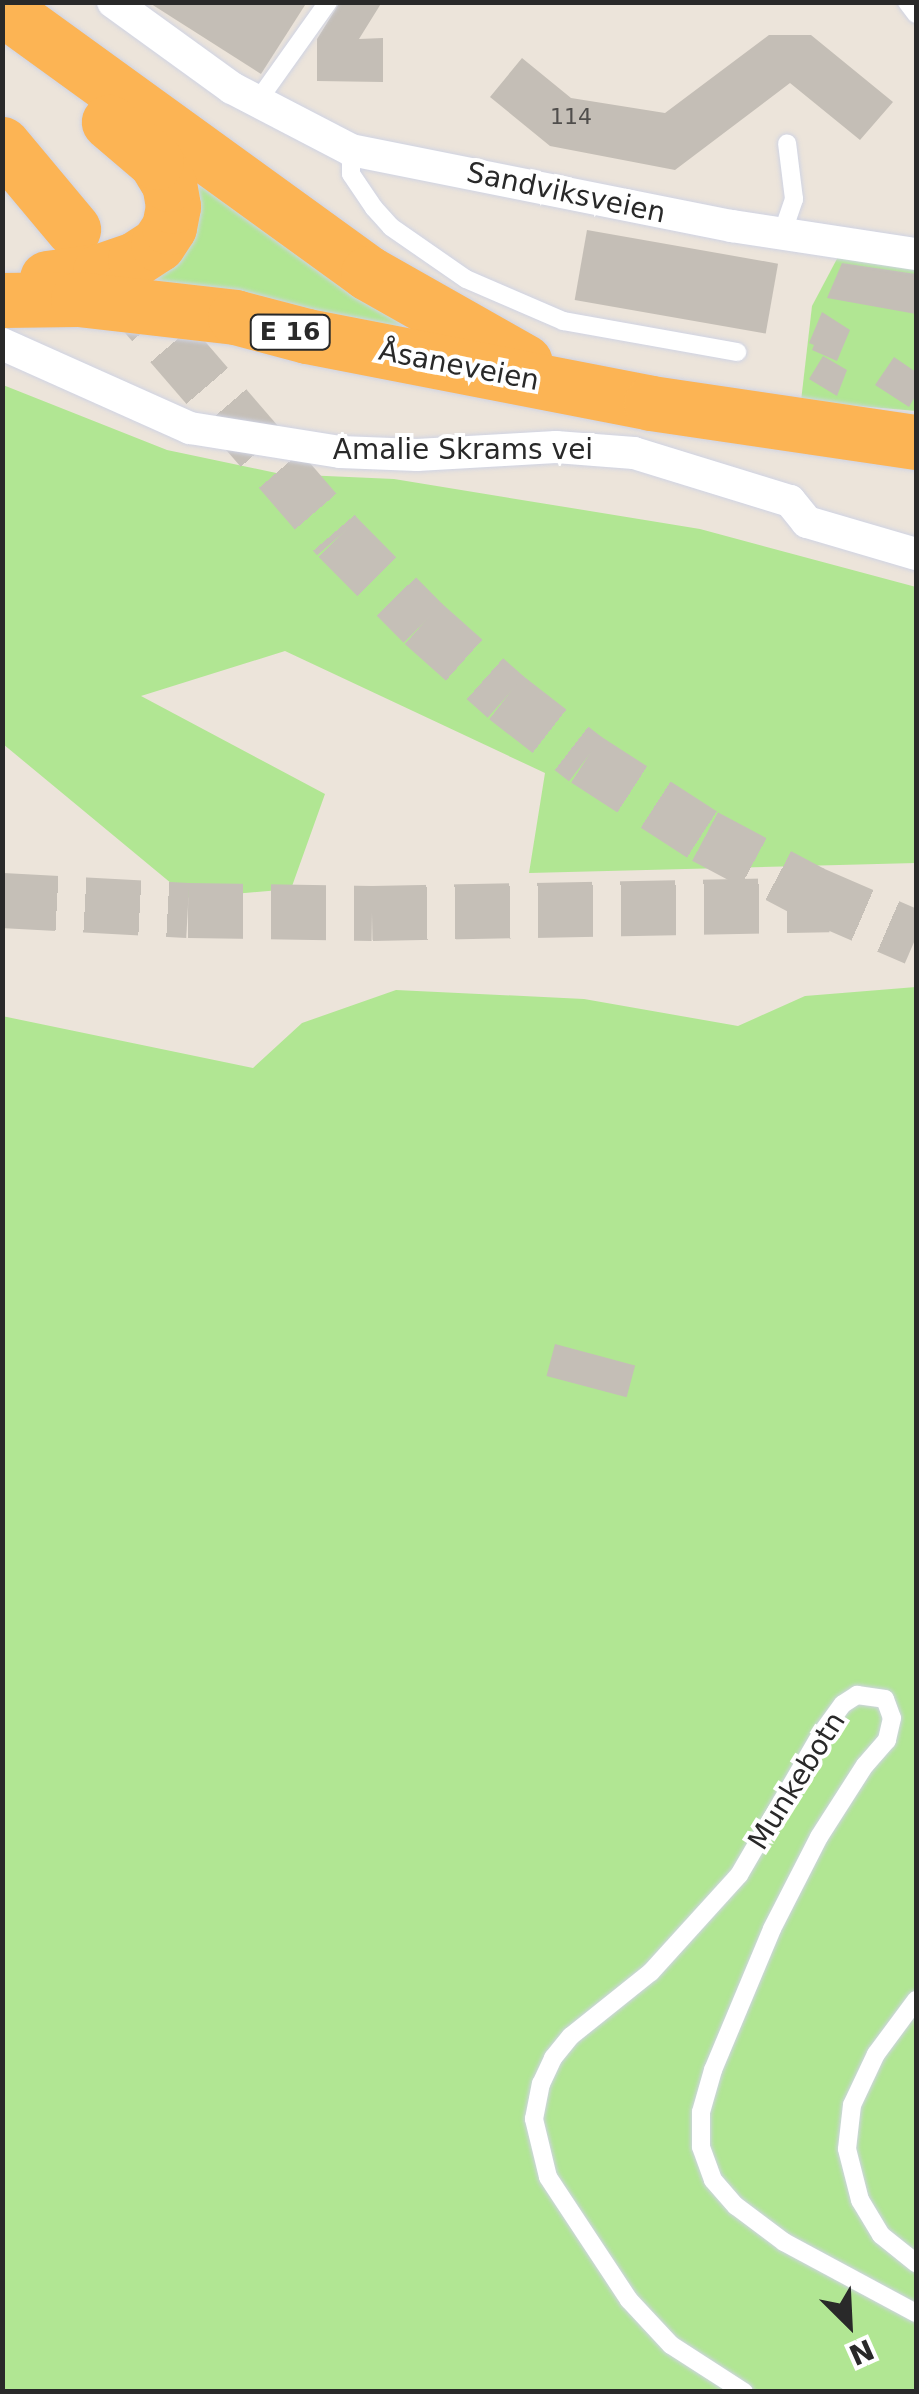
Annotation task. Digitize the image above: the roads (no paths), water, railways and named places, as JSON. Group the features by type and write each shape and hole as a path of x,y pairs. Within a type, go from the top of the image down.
{"highway":[{"name":"E 16","path":"2,8 368,272 574,388"},
{"path":"2,43 156,162 169,184 174,206 158,244 135,259 69,277 2,281"},
{"path":"2,144 74,229"},
{"name":"Åsaneveien","path":"2,300 78,298 234,317 574,388 916,442"}],"street":[{"name":"Sandviksveien","path":"113,2 191,63 351,150 782,234 916,254"},
{"name":"Amalie Skrams vei","path":"2,344 190,428 340,452 417,455 556,446 634,452 790,501 807,522 916,554"}],"lane":[{"path":"257,102 328,2"},
{"path":"907,2 916,14"},
{"path":"782,234 794,198 786,143"},
{"path":"351,150 351,174 374,208 392,227 466,279 563,322 737,352"},
{"name":"Munkebotn","path":"744,2392 671,2345 629,2300 548,2176 534,2119 541,2084 553,2058 571,2036 651,1972 739,1875 822,1734 843,1704 857,1695 885,1699 892,1718 887,1740 864,1765 819,1837 772,1930 713,2070 701,2112 701,2147 713,2180 748,2215 784,2242 916,2313"},
{"path":"916,2000 876,2054 859,2090 852,2105 846,2149 860,2200 881,2235 916,2263"}],"tunnel":[{"path":"117,281 338,537 423,623 506,697 586,759 705,836 812,893 916,938"},
{"path":"2,900 188,910 372,913 829,904"}]}
